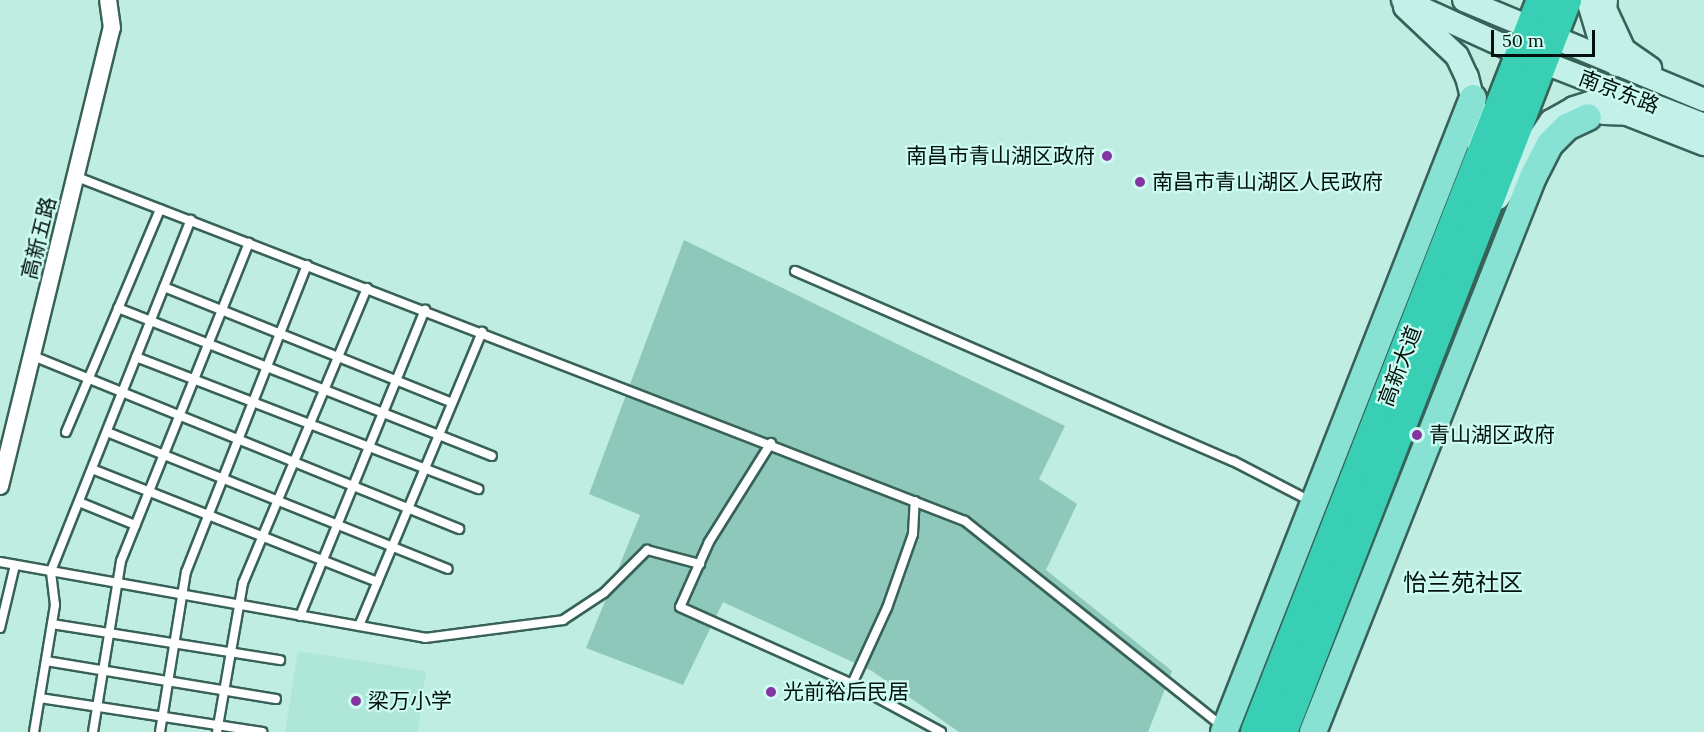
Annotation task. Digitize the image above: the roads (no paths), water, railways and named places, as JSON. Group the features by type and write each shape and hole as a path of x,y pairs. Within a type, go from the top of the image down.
{"highway":[{"name":"高新大道","path":"1282,732 1478,229 1537,46 1542,0"},
{"name":"高新大道","path":"1256,732 1478,165 1537,46 1566,0"}],"main road":[{"path":"1397,0 1457,56 1473,98 1479,125 1478,165"},
{"name":"南京东路","path":"1403,0 1537,46 1617,65 1704,100"},
{"name":"南京东路","path":"1464,0 1537,46 1662,109 1704,125"},
{"path":"1588,0 1601,44 1617,65"},
{"path":"1606,0 1605,9 1624,50 1642,64 1704,90"},
{"path":"1478,229 1551,122 1574,108 1608,97 1662,109"},
{"path":"1225,730 1473,98"},
{"path":"1314,732 1533,177 1550,144 1567,128 1588,117 1606,112 1627,114 1704,144"}],"street":[{"name":"高新五路","path":"0,486 77,177 111,28 108,0"}],"lane":[{"path":"77,177 771,443 965,521 1225,730"},
{"path":"66,432 160,209"},
{"path":"34,732 55,605 51,571 191,220"},
{"path":"93,732 121,561 249,243"},
{"path":"159,732 186,572 307,265"},
{"path":"795,271 1233,461 1315,503"},
{"path":"164,287 452,403"},
{"path":"218,729 243,583 367,288"},
{"path":"118,308 492,456"},
{"path":"300,616 425,310"},
{"path":"358,626 482,332"},
{"path":"33,356 459,529"},
{"path":"136,357 368,449 478,489"},
{"path":"107,432 447,569"},
{"path":"771,443 700,564 680,607 852,684 941,732"},
{"path":"92,469 377,582"},
{"path":"852,684 887,608 913,534 915,501"},
{"path":"79,502 135,525"},
{"path":"0,562 425,638 563,620 604,592 647,550 700,564"},
{"path":"0,628 15,565"},
{"path":"52,624 280,660"},
{"path":"46,661 276,699"},
{"path":"40,698 162,717 218,729 262,732"}],"place":[{"name":"南昌市青山湖区政府","path":"1107,156"},
{"name":"南昌市青山湖区人民政府","path":"1140,182"},
{"name":"青山湖区政府","path":"1417,435"},
{"name":"光前裕后民居","path":"771,692"},
{"name":"梁万小学","path":"356,701"}],"district":[{"name":"怡兰苑社区","path":"1463,583"}]}
